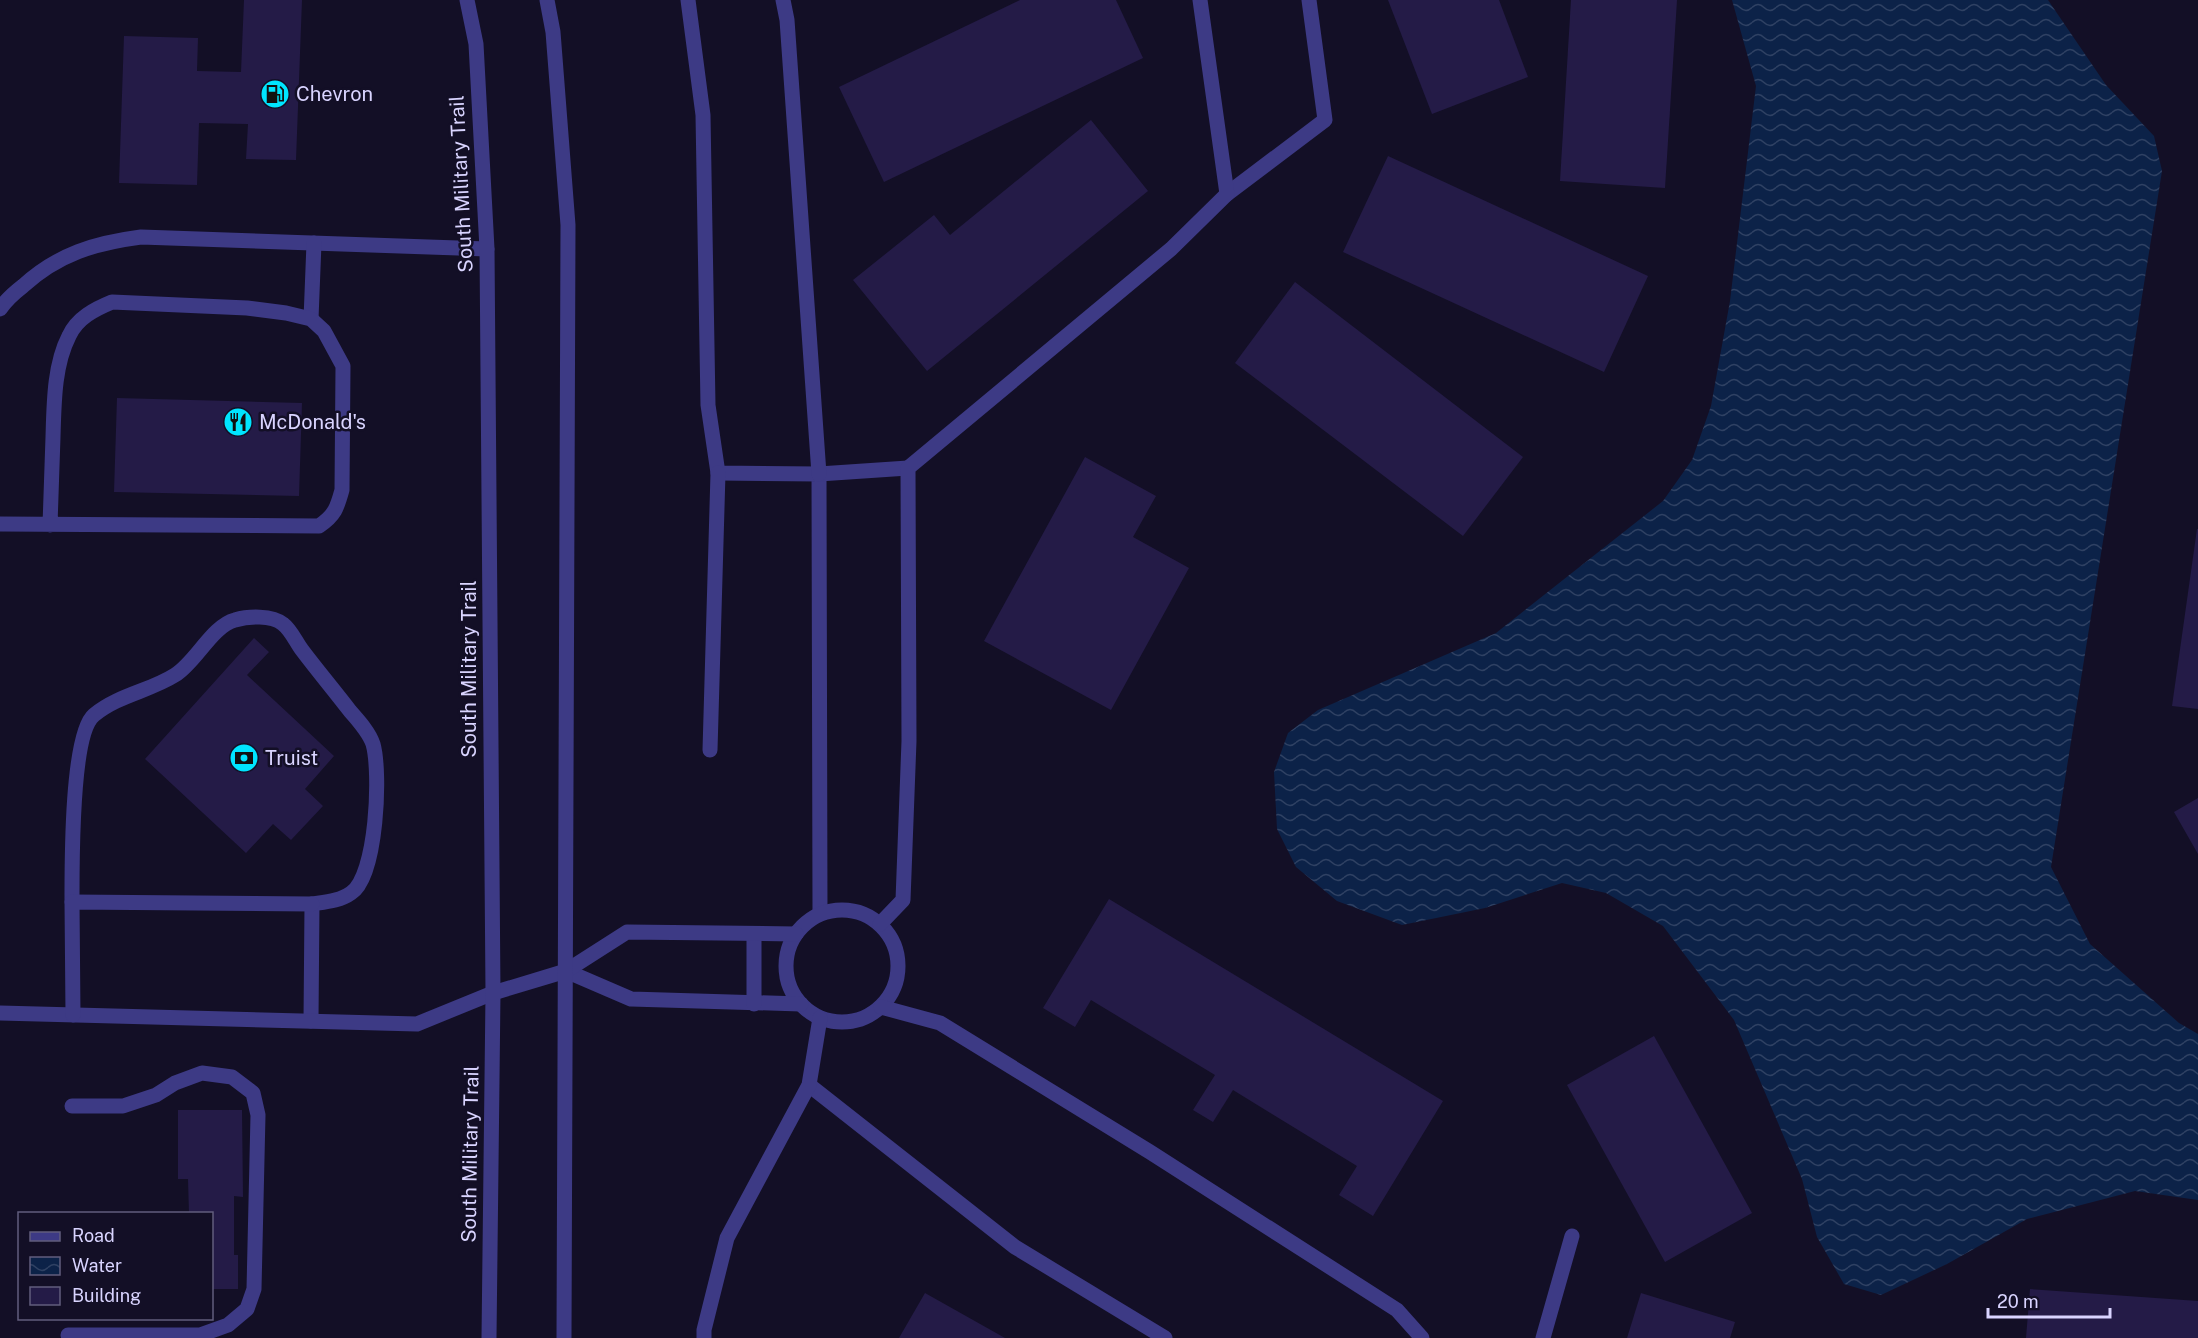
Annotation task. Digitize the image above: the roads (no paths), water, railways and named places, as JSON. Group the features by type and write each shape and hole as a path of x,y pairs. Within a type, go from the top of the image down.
{"street":[{"name":"South Military Trail","path":"467,0 476,44 487,249 493,993 489,1338"},
{"path":"547,0 553,32 568,225 564,1338"},
{"path":"688,0 703,115 708,405 717,473 710,750"},
{"path":"783,0 787,20 819,474 820,914"},
{"path":"1200,0 1227,195"},
{"path":"717,473 819,474 908,468 1171,249 1227,195 1324,120 1309,0"},
{"path":"0,309 4,302 33,276 65,256 106,242 141,237 487,249"},
{"path":"311,319 314,243"},
{"path":"0,524 50,525 319,526 331,518 338,507 342,490 343,366 324,331 311,319 286,313 235,307 112,302 94,309 79,322 69,335 60,365 55,400 50,525"},
{"path":"880,924 903,900 909,741 908,468"},
{"path":"72,902 312,904 339,899 353,892 364,874 370,856 378,789 373,744 359,722 283,624 262,616 233,620 215,633 198,655 177,674 130,695 92,716 85,732 79,760 73,839 72,902 73,1015"},
{"path":"311,1021 312,904"},
{"path":"835,910 851,910 866,915 880,924 891,939 897,956 897,974 891,992 881,1006 867,1016 852,1021 836,1022 820,1018 801,1004 790,988 786,970 788,952 796,934 810,919 835,910"},
{"path":"0,1013 417,1024 493,993 566,971 627,932 796,934"},
{"path":"754,934 754,1004"},
{"path":"566,971 631,999 801,1004"},
{"path":"881,1006 940,1023 1000,1059 1397,1310 1422,1338"},
{"path":"704,1338 727,1238 809,1085 820,1018"},
{"path":"68,1335 200,1335 228,1325 247,1309 254,1289 258,1115 253,1093 232,1077 202,1073 175,1083 156,1095 123,1106 72,1106"},
{"path":"809,1085 1015,1247 1165,1338"},
{"path":"1543,1338 1572,1236"}],"water":[{"path":"1732,0 2048,0 2106,85 2154,136 2162,171 2051,867 2090,944 2179,1023 2198,1034 2198,1200 2135,1191 2027,1219 1947,1264 1881,1295 1844,1284 1817,1237 1802,1179 1734,1020 1663,926 1606,893 1562,883 1485,908 1402,925 1337,901 1296,867 1277,829 1274,772 1288,733 1318,710 1496,633 1663,501 1692,460 1711,406 1730,301 1756,86"}],"place":[{"name":"Chevron","path":"275,94"},
{"name":"McDonald's","path":"238,422"},
{"name":"Truist","path":"244,758"}]}
